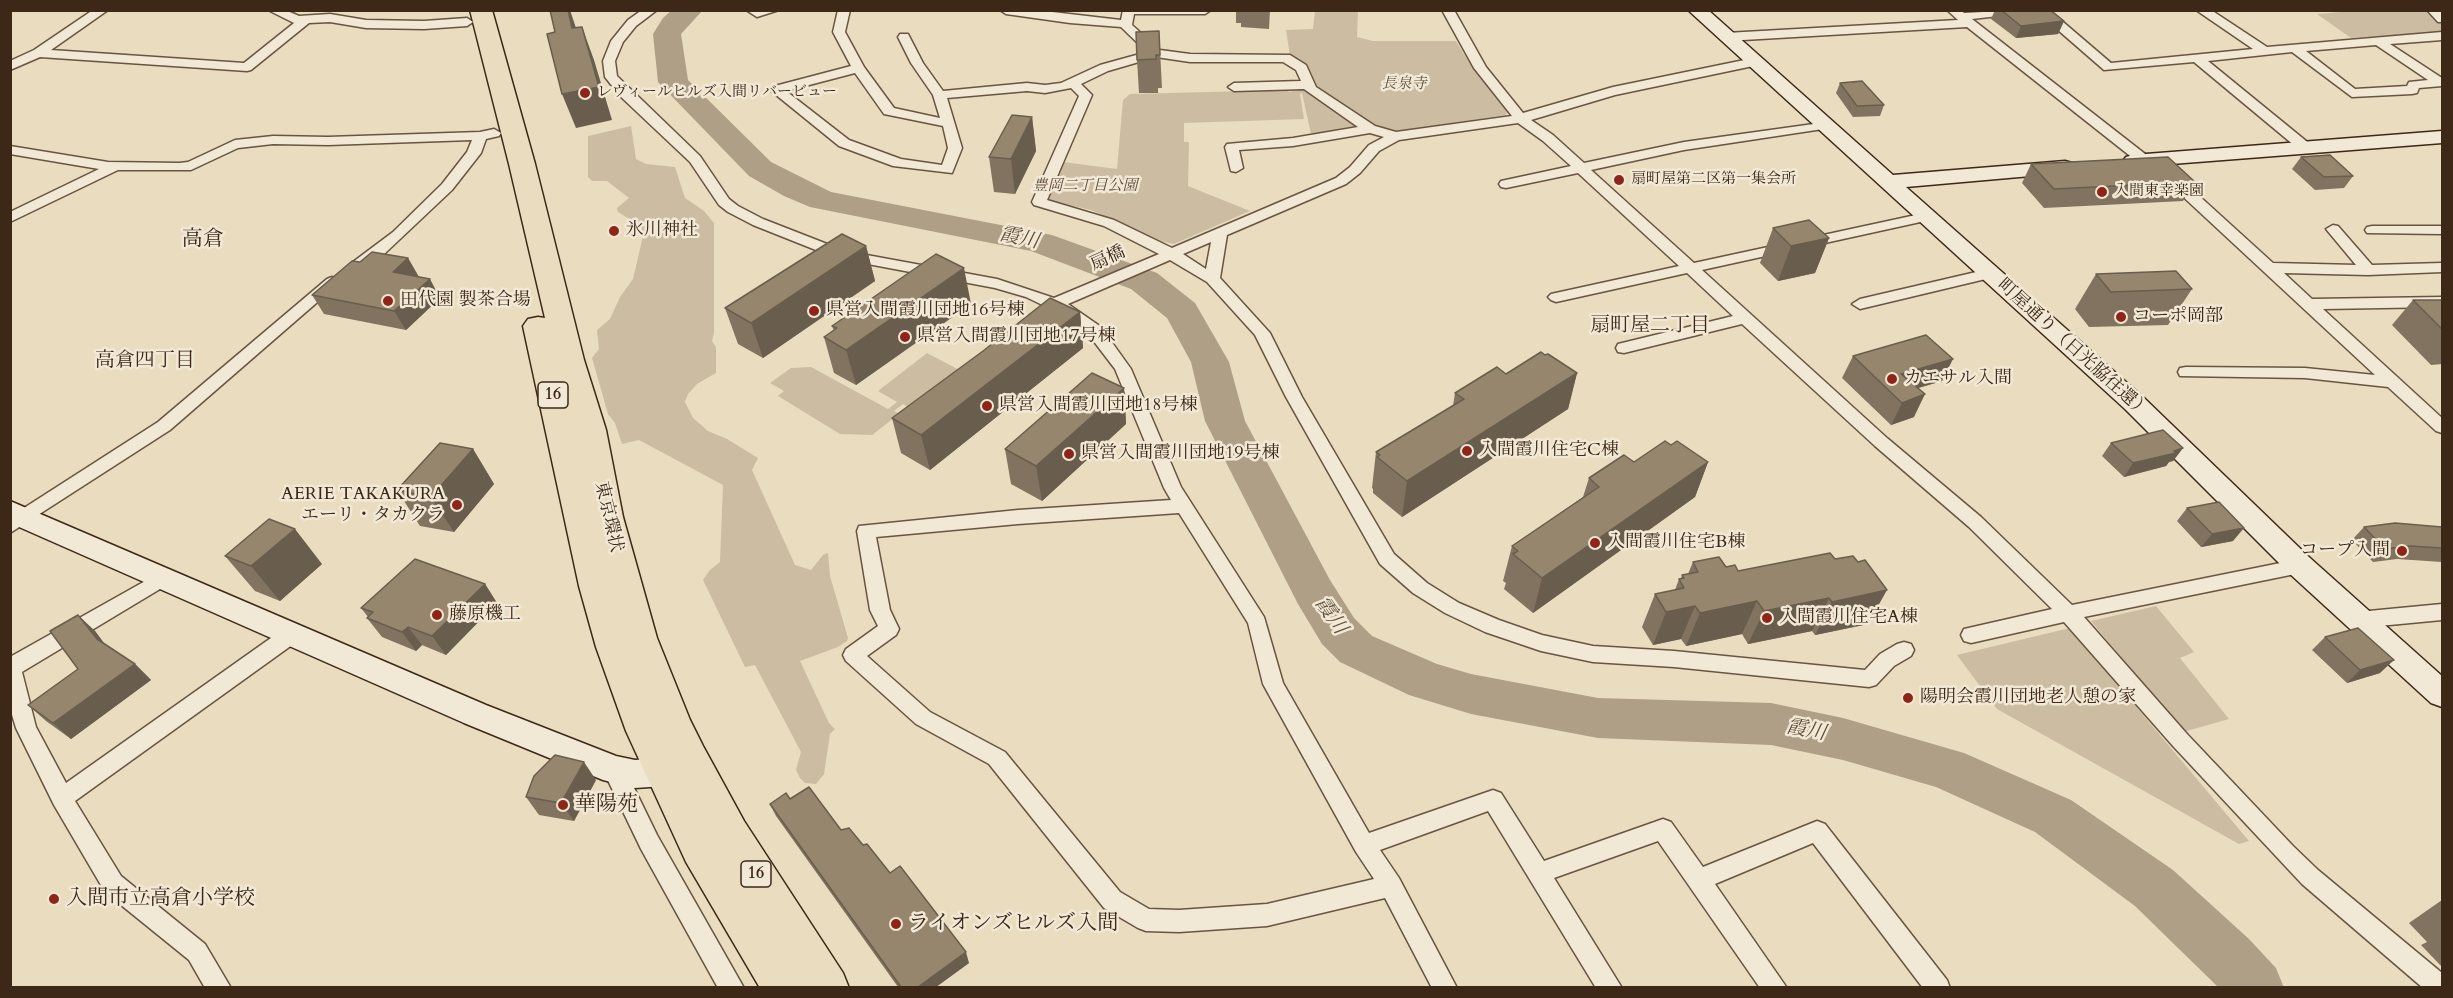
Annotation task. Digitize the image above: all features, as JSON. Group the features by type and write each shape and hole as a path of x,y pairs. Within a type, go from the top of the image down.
{"highway":[{"name":"東京環状","path":"471,14 487,134 597,586 622,668 645,731 677,765 730,834 827,987"},
{"name":"東京環状","path":"471,14 522,164 569,360 590,430 606,517 639,638 671,721 677,765 701,849 785,987"}],"street":[{"path":"10,66 38,53 102,10"},
{"path":"274,10 297,20 330,18 366,24 471,14"},
{"path":"651,10 632,23 617,41 609,61 611,77 624,93 695,159 724,202 733,209 758,222 841,255 997,284 1064,300 1095,331 1119,362 1173,488 1257,622 1273,684 1364,846 1390,886 1445,987"},
{"path":"755,12 773,10"},
{"path":"844,10 839,32 858,68 889,111 949,123"},
{"path":"1006,10 1125,24 1156,53"},
{"path":"1125,24 1130,10 1204,10"},
{"path":"1448,10 1480,68 1521,119 1548,138 1881,442 1975,522 2068,613 2180,740 2285,853 2338,901 2442,987"},
{"name":"町屋通り（日光脇往還）","path":"1697,10 2161,429 2300,566 2442,694"},
{"path":"1726,37 1961,17 2016,10"},
{"path":"2041,10 2108,67 2265,51 2441,37"},
{"path":"2202,10 2265,51"},
{"path":"2433,10 2442,19"},
{"path":"1961,17 2148,160 2442,428"},
{"path":"38,53 247,67 306,19"},
{"path":"858,68 776,90 844,143 898,164 947,170 955,148 949,123 939,95 917,63 904,37"},
{"path":"2295,49 2352,93 2412,90 2414,84 2441,83 2379,42"},
{"path":"939,95 1027,87 1045,89 1073,84 1086,75 1104,68 1156,53 1190,58 1286,58 1302,68 1310,89 1370,129 1396,136 1521,119 1547,108 1613,91 1754,62"},
{"path":"2198,59 2306,148"},
{"path":"1073,84 1086,95 1039,202 1109,223 1212,279 1262,333 1294,397 1387,560 1420,588 1452,608 1492,626 1541,643 1593,654 1674,659 1869,679 1887,660 1905,651"},
{"path":"1234,87 1308,85"},
{"path":"1506,184 1696,144 1823,124"},
{"path":"1236,168 1232,147 1293,142 1370,129"},
{"path":"10,150 116,166 191,166 235,144 273,140 487,134"},
{"path":"15,518 165,426 308,300 334,280 377,254 447,187 487,134"},
{"name":"扇橋","path":"1064,300 1341,181 1355,170 1374,148 1396,136"},
{"path":"2109,163 2442,137"},
{"path":"1886,182 2085,165"},
{"path":"10,218 116,166"},
{"path":"1556,297 1926,217"},
{"path":"2333,229 2368,270"},
{"path":"2372,230 2442,230"},
{"path":"1212,279 1220,232"},
{"path":"2268,268 2368,270 2442,267"},
{"path":"1860,304 1989,274"},
{"path":"2307,304 2442,302"},
{"path":"1624,348 1746,318"},
{"path":"2186,372 2305,372 2393,382"},
{"path":"1184,506 1018,517 866,531 880,610 889,629 853,655 923,718 997,758 1112,900 1146,920 1179,921 1267,915 1390,886"},
{"path":"15,518 163,578 475,714 614,770 635,774 677,765"},
{"path":"1971,635 2300,566"},
{"path":"163,578 11,666 26,728 62,798 113,884 197,952 219,987"},
{"path":"2358,620 2442,612"},
{"path":"62,798 292,634"},
{"path":"614,770 649,842 732,987"},
{"path":"1364,846 1493,800 1610,987"},
{"path":"1540,873 1663,829 1775,987"},
{"path":"1698,880 1817,831 1938,987"}],"green space":[{"name":"長泉寺","path":"1358,10 1357,37 1373,41 1456,41 1471,65 1507,112 1506,115 1398,131 1376,126 1326,94 1316,85 1307,64 1290,56 1286,30 1313,29 1315,11"},
{"path":"2364,10 2428,11 2442,25 2442,32 2351,38 2317,14"},
{"name":"豊岡二丁目公園","path":"1304,88 1359,125 1311,134 1302,93 1300,94 1304,119 1184,123 1184,142 1189,142 1188,186 1250,211 1174,244 1160,241 1091,210 1051,201 1049,198 1063,162 1117,169 1123,100 1130,94 1288,90 1289,92"},
{"path":"631,126 636,159 646,164 675,167 685,198 704,211 714,223 714,333 712,341 716,347 716,373 697,384 688,394 685,402 693,418 708,431 727,439 758,458 752,470 795,565 811,570 823,555 828,553 830,576 848,638 838,647 800,661 829,723 835,729 830,734 824,774 816,784 805,783 800,778 796,770 801,752 755,665 745,667 703,580 720,562 723,485 639,440 622,444 615,423 608,414 592,358 599,349 597,330 610,319 620,297 633,279 643,236 641,226 618,212 617,208 629,198 607,181 592,181 588,177 588,136"},
{"path":"927,353 967,374 919,413 903,404 894,411 899,414 872,435 840,434 778,396 784,391 770,383 791,368 811,367 888,409 897,402 878,391"},
{"path":"2156,606 2194,652 2180,658 2229,719 2183,732 2091,621"},
{"path":"2070,628 2249,841 2239,844 1997,709 1957,655"}],"building":[{"path":"550,10 568,10 572,28 582,27 599,87 562,94 547,34 555,32"},
{"path":"2001,10 2050,10 2064,21 2021,26"},
{"path":"1159,31 1160,55 1156,55 1156,59 1137,60 1136,32"},
{"path":"1862,81 1884,105 1857,106 1840,83"},
{"path":"1012,115 1032,117 1011,159 989,157"},
{"path":"2330,155 2353,176 2324,177 2301,157"},
{"path":"2168,157 2195,182 2054,189 2031,164"},
{"path":"1809,220 1829,238 1791,246 1773,228"},
{"path":"842,234 866,246 751,323 725,308"},
{"path":"372,252 408,258 393,272 430,279 394,311 312,295 352,261 360,262"},
{"path":"936,254 964,268 846,350 824,337 837,328 832,326"},
{"path":"2176,271 2192,289 2111,292 2096,274"},
{"path":"1050,298 1080,312 921,435 892,418 983,351"},
{"path":"2413,300 2442,300 2442,329"},
{"path":"1926,335 1953,359 1901,374 1925,394 1902,403 1853,356"},
{"path":"1541,352 1577,373 1407,481 1377,457 1380,455 1376,452 1464,399 1455,393 1497,367 1506,374"},
{"path":"1092,373 1124,388 1036,466 1005,449"},
{"path":"2163,430 2183,448 2174,451 2176,453 2133,463 2111,443"},
{"path":"1665,441 1671,445 1677,441 1708,462 1542,578 1513,554 1518,551 1512,546 1599,487 1589,478 1624,455 1634,462"},
{"path":"440,443 473,449 431,497 397,490"},
{"path":"2219,502 2244,528 2212,534 2187,508"},
{"path":"269,519 295,529 251,566 225,556"},
{"path":"2395,523 2442,527 2442,548 2410,546 2385,549 2364,527"},
{"path":"1830,553 1835,559 1853,556 1858,562 1865,560 1887,590 1832,602 1829,598 1764,611 1757,601 1700,613 1695,606 1666,612 1655,594 1684,588 1679,579 1684,578 1682,575 1698,572 1693,562 1719,557 1726,567 1735,565 1738,571"},
{"path":"415,559 485,584 432,636 408,627 402,632 367,618 373,612 361,608"},
{"path":"78,615 97,639 135,664 53,723 28,705 78,669 50,631"},
{"path":"2358,628 2394,660 2360,670 2325,637"},
{"path":"555,755 584,762 561,803 526,797 534,776"},
{"name":"ライオンズヒルズ入間","path":"809,787 841,830 849,828 863,845 867,844 890,873 900,866 966,952 918,987 901,987 770,804 786,793 790,799"}],"waterway":[{"name":"霞川","path":"690,10 673,24 667,34 673,82 760,169 822,200 1040,242 1144,281 1182,311 1210,362 1225,421 1314,592 1338,631 1356,649 1426,681 1471,694 1598,718 1771,724 1843,739 1946,768 2053,816 2154,888 2229,958 2256,988"}],"place":[{"name":"レヴィールヒルズ入間リバービュー","path":"585,93"},
{"name":"扇町屋第二区第一集会所","path":"1619,180"},
{"name":"入間東幸楽園","path":"2102,192"},
{"name":"氷川神社","path":"614,231"},
{"name":"田代園 製茶合場","path":"388,301"},
{"name":"県営入間霞川団地16号棟","path":"814,311"},
{"name":"コーポ岡部","path":"2121,317"},
{"name":"県営入間霞川団地17号棟","path":"905,337"},
{"name":"カエサル入間","path":"1892,379"},
{"name":"県営入間霞川団地18号棟","path":"987,406"},
{"name":"入間霞川住宅C棟","path":"1467,451"},
{"name":"県営入間霞川団地19号棟","path":"1069,454"},
{"name":"AERIE TAKAKURA エーリ・タカクラ","path":"457,505"},
{"name":"入間霞川住宅B棟","path":"1595,543"},
{"name":"コープ入間","path":"2402,551"},
{"name":"藤原機工","path":"437,615"},
{"name":"入間霞川住宅A棟","path":"1767,618"},
{"name":"陽明会霞川団地老人憩の家","path":"1908,698"},
{"name":"華陽苑","path":"563,805"},
{"name":"入間市立高倉小学校","path":"54,899"},
{"name":"ライオンズヒルズ入間","path":"896,924"}],"district":[{"name":"高倉","path":"203,240"},
{"name":"扇町屋二丁目","path":"1650,326"},
{"name":"高倉四丁目","path":"145,361"}]}
